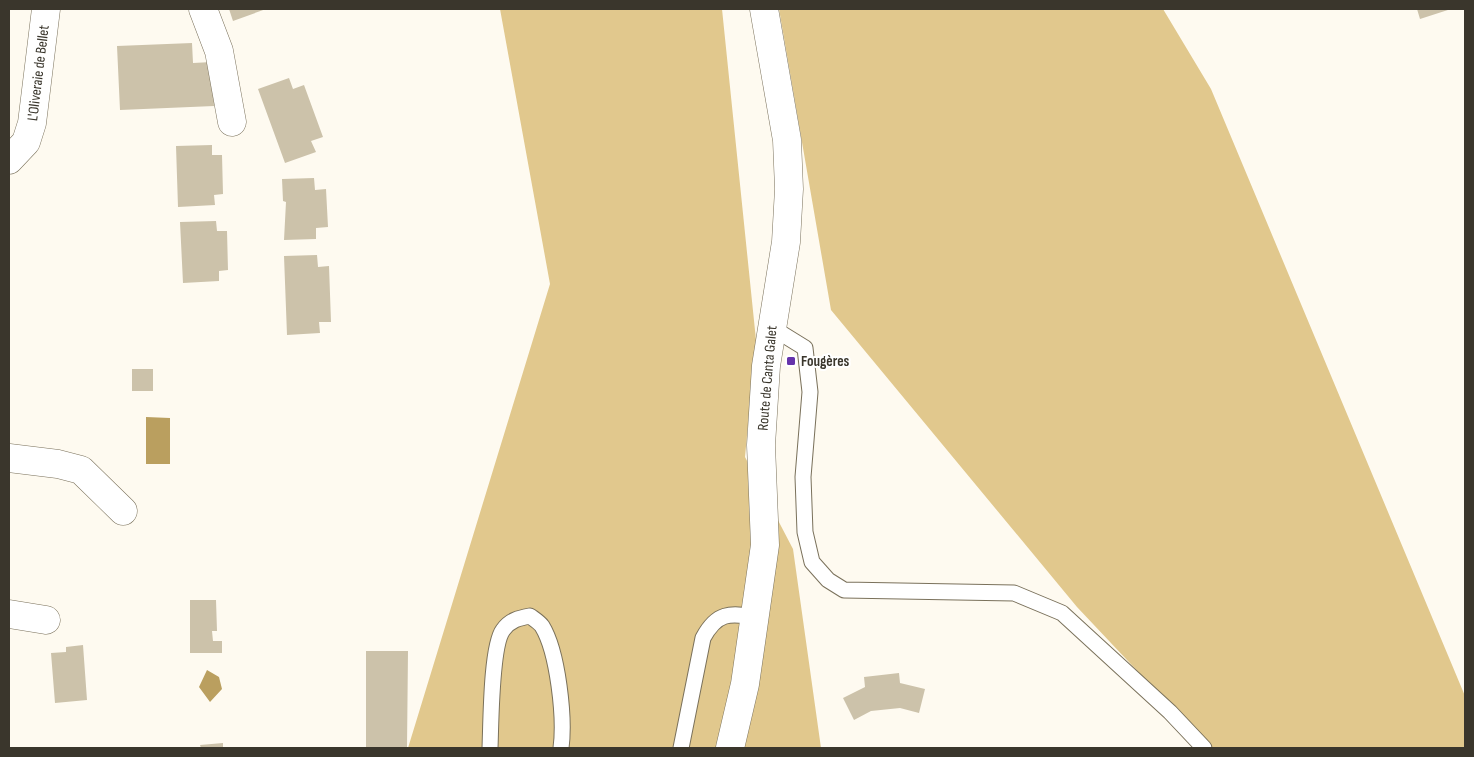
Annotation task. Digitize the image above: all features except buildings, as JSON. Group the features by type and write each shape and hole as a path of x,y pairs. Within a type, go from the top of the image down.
{"main road":[{"name":"L'Oliveraie de Bellet","path":"9,160 26,142 32,123 46,9"},
{"path":"203,9 219,51 232,122"},
{"name":"Route de Canta Galet","path":"730,748 745,684 765,546 760,445 771,326 786,242 789,189 787,140 764,9"},
{"path":"9,458 58,464 81,470 123,511"},
{"path":"9,614 46,620"}],"lane":[{"path":"771,326 805,348 810,392 803,477 805,532 812,562 828,580 844,590 1014,593 1062,613 1170,712 1204,748"},
{"path":"681,748 702,638 710,623 724,615 736,614 756,617"},
{"path":"490,748 496,648 502,630 514,619 530,616 540,624 548,639 555,662 563,734 561,748"}],"shaded area":[{"path":"500,9 722,9 756,340 745,457 793,549 821,748 408,748 550,284"},
{"path":"779,9 1163,9 1211,89 1465,696 1465,748 1210,748 1077,607 831,310"},
{"path":"146,417 170,418 170,464 146,464"},
{"path":"207,670 219,677 222,689 210,702 199,687"}],"place":[{"name":"Fougères","path":"791,361"}]}
